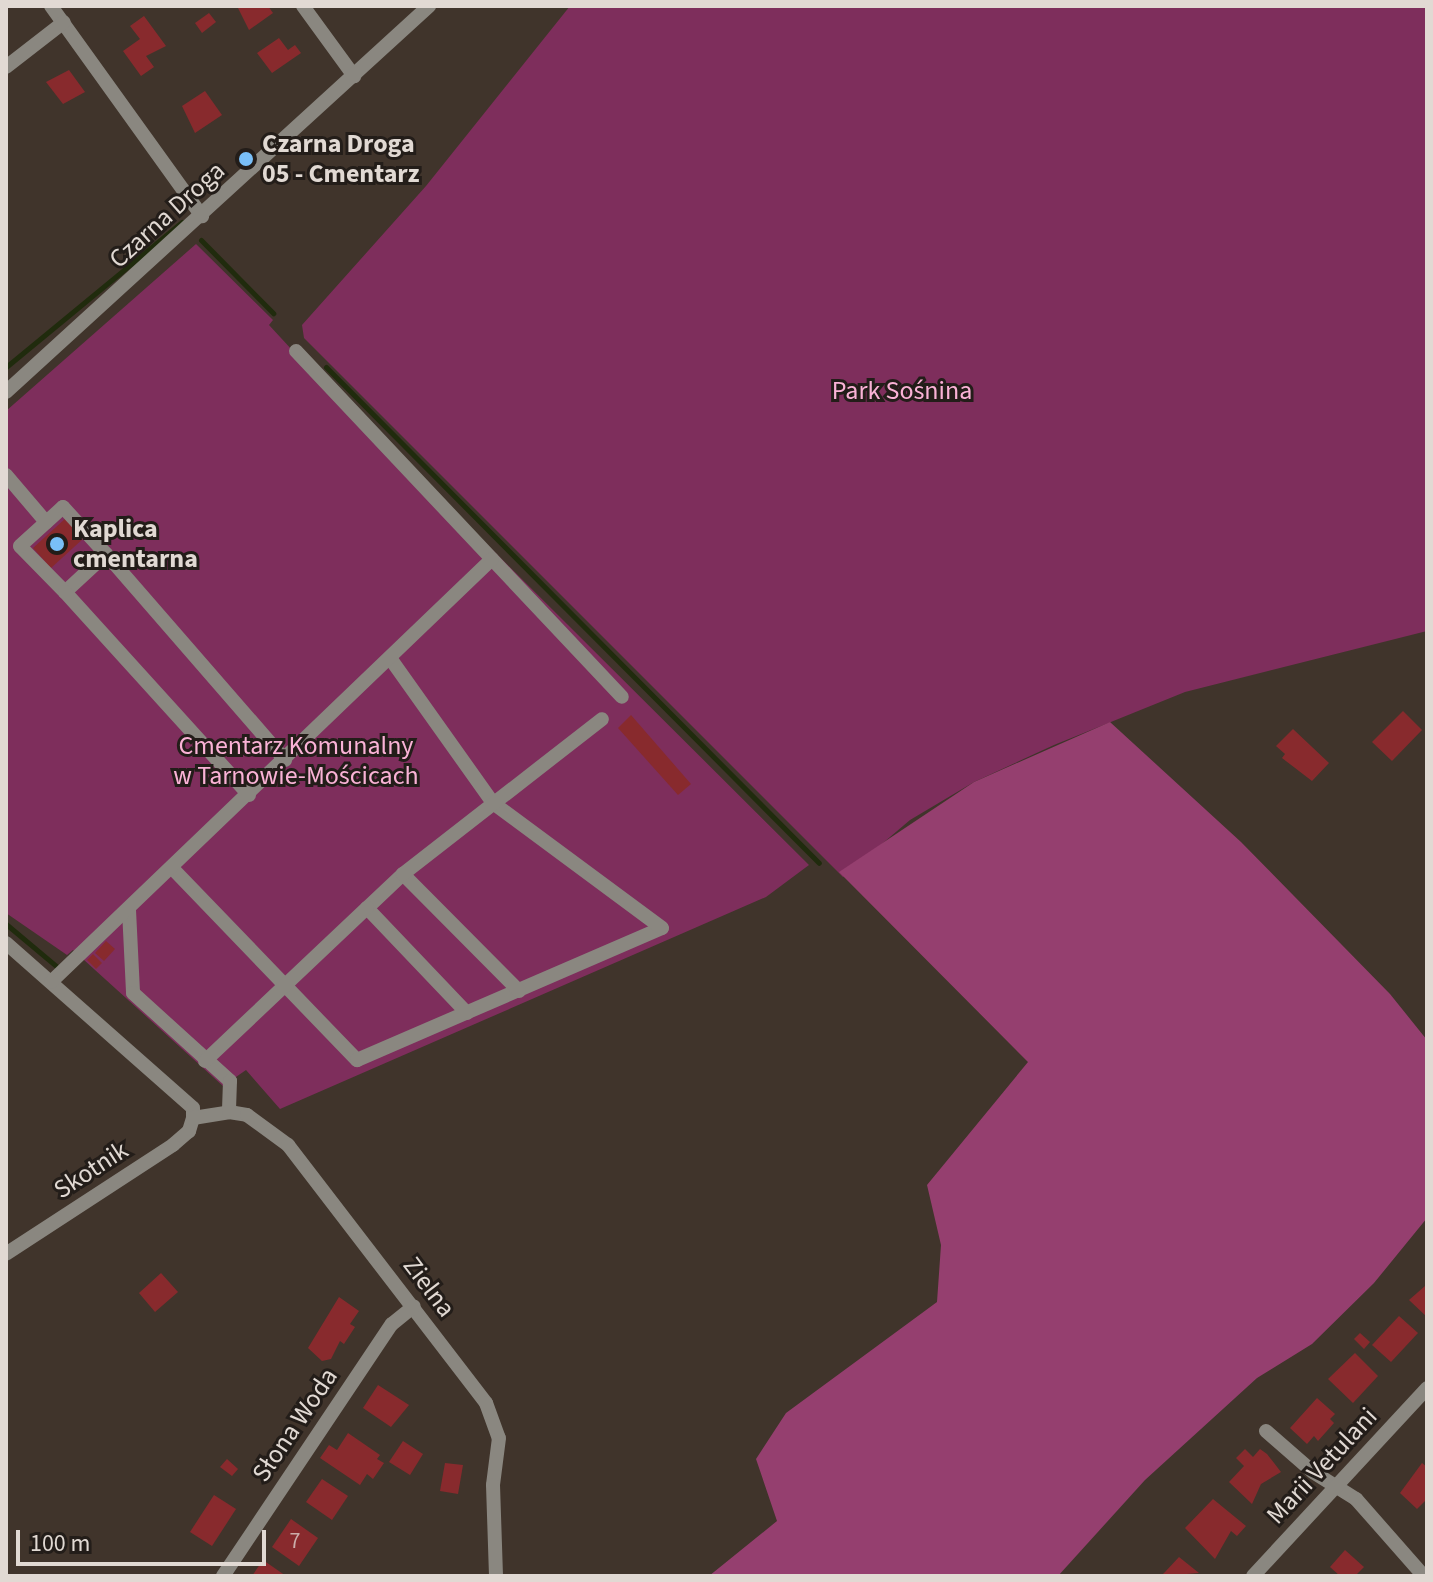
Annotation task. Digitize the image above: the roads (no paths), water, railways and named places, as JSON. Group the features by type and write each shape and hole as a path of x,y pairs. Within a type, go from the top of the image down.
{"street":[{"path":"51,6 202,216"},
{"path":"303,6 354,76"},
{"name":"Czarna Droga","path":"6,392 429,6"},
{"path":"6,67 64,22"},
{"path":"296,351 622,697"},
{"path":"6,475 46,522"},
{"path":"249,795 20,546 63,507 285,760"},
{"path":"65,592 106,554"},
{"path":"51,982 174,870 492,559"},
{"path":"174,870 357,1060 662,928 493,803 390,658"},
{"path":"205,1061 403,874 602,719"},
{"path":"403,874 519,991"},
{"path":"367,908 467,1013"},
{"path":"6,943 193,1108 193,1118 229,1112 230,1081 133,993 129,910"},
{"name":"Zielna","path":"229,1112 247,1115 288,1145 414,1306 497,1423 496,1576"},
{"name":"Skotnik","path":"6,1254 173,1145 189,1131 193,1118"},
{"name":"Słona Woda","path":"223,1576 392,1324 414,1306"},
{"name":"Marii Vetulani","path":"1253,1576 1427,1388"},
{"path":"1266,1431 1356,1499 1424,1576"}],"waterway":[{"path":"6,367 182,222"},
{"path":"201,240 273,313"},
{"path":"326,367 819,863"},
{"path":"6,924 62,971"}],"place":[{"name":"Czarna Droga 05 - Cmentarz","path":"246,159"},
{"name":"Kaplica cmentarna","path":"57,544"}],"park label":[{"name":"Park Sośnina","path":"902,391"},
{"name":"Cmentarz Komunalny w Tarnowie-Mościcach","path":"296,761"}]}
